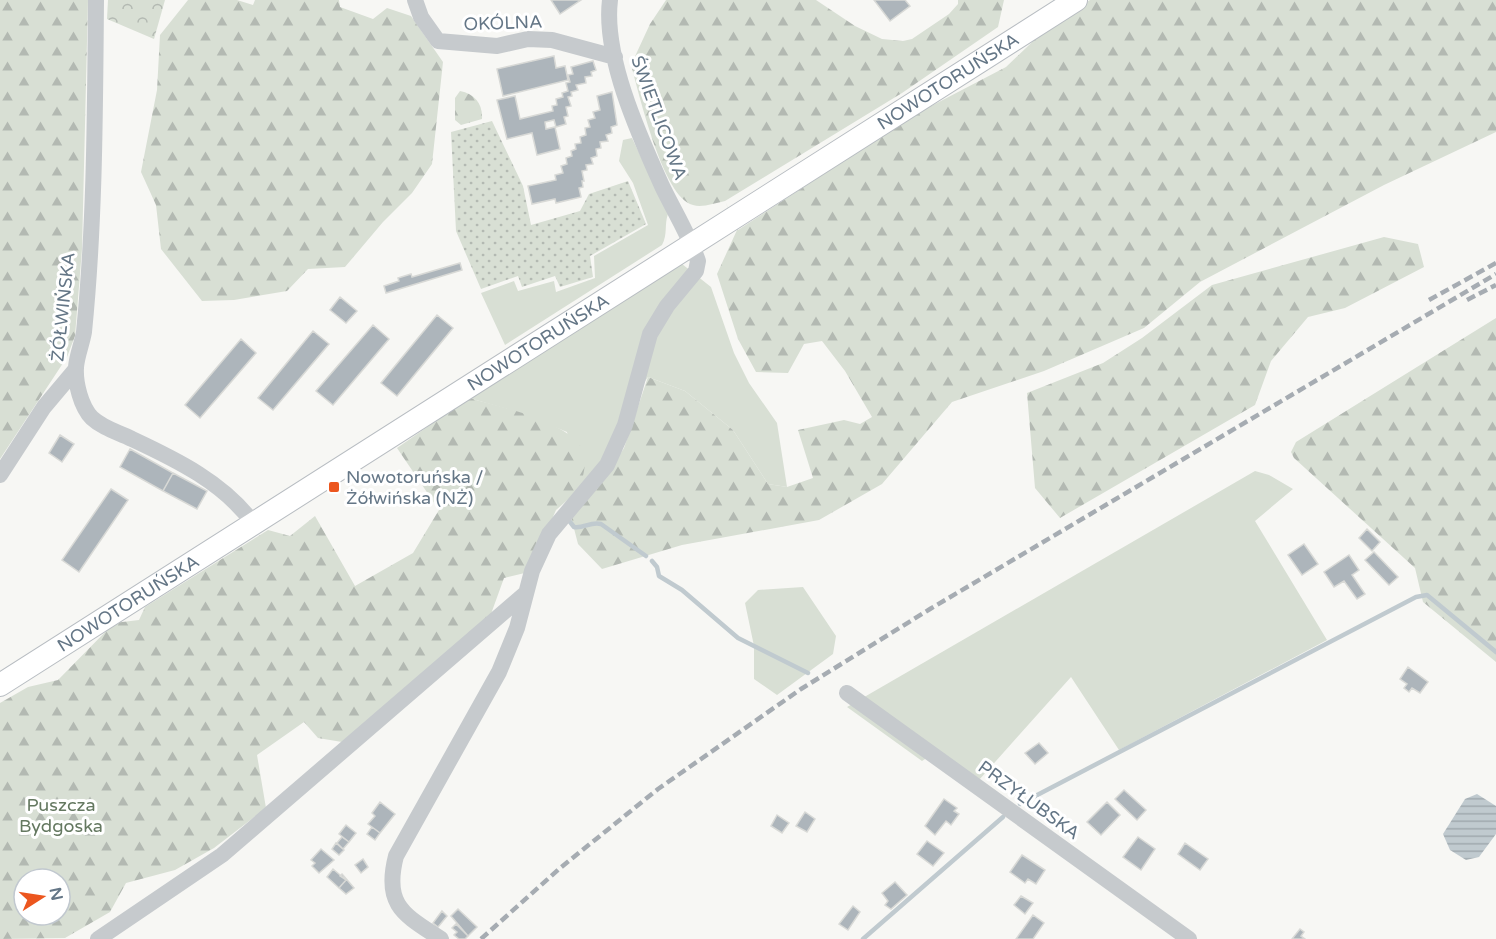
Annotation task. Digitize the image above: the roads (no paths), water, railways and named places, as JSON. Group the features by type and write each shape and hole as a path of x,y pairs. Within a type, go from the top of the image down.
{"main road":[{"name":"NOWOTORUŃSKA","path":"0,685 1076,0"}],"street":[{"name":"ŻÓŁWIŃSKA","path":"96,0 95,115 87,276 83,334 76,369 84,408 93,418 110,430 130,438 212,482 239,504 254,524"},
{"name":"OKÓLNA","path":"415,0 421,17 438,41 497,46 528,39 552,40 615,57"},
{"name":"ŚWIETLICOWA","path":"610,0 609,13 615,57 632,112 663,186 692,244"},
{"path":"441,939 403,914 394,895 393,867 396,856 499,672 517,628 526,592 549,534 608,465 617,446 650,334 667,306 696,271 698,261 692,244"},
{"path":"0,475 44,407 76,369"},
{"path":"98,939 222,855 526,592"},
{"name":"PRZYŁUBSKA","path":"847,693 1189,939"}],"waterway":[{"path":"567,518 574,527 601,524 646,556"},
{"path":"652,561 657,567 659,576 682,590 738,638 808,673"},
{"path":"1020,804 1416,597 1427,595 1496,652"},
{"path":"863,939 1003,817"}],"railway":[{"path":"1429,300 1496,263"},
{"path":"481,939 559,869 658,789 801,689 930,609 1496,274"},
{"path":"1467,300 1496,285"}],"place":[{"name":"Nowotoruńska / Żółwińska (NŻ)","path":"334,487"}],"park label":[{"name":"Puszcza Bydgoska","path":"61,815"}]}
